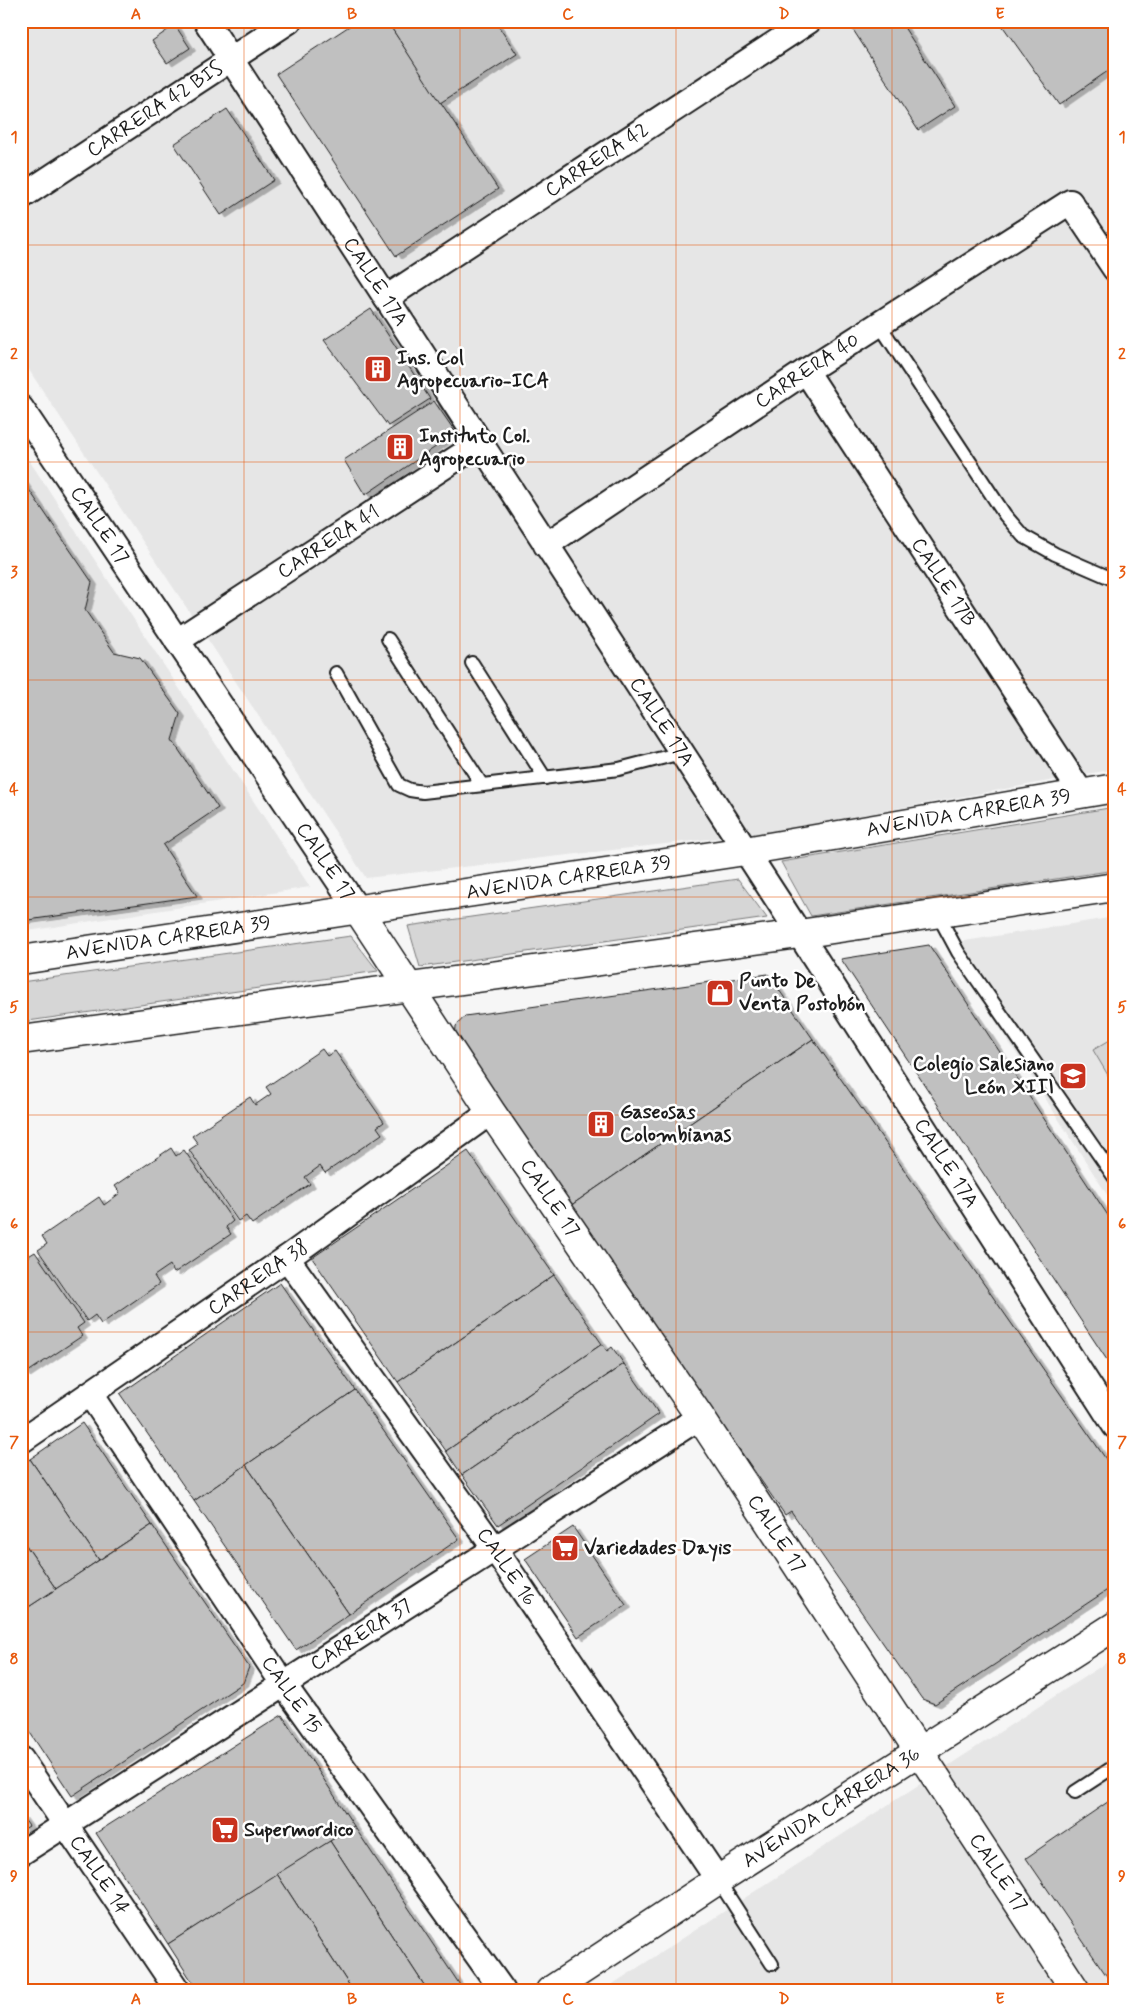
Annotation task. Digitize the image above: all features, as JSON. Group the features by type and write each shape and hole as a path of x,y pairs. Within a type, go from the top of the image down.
{"street":[{"name":"CALLE 17A","path":"206,21 799,934 1115,1426"},
{"name":"CARRERA 42 BIS","path":"21,197 289,21"},
{"name":"CARRERA 42","path":"386,298 809,21"},
{"name":"CARRERA 40","path":"546,545 806,371 1070,202 1115,269"},
{"name":"CALLE 17B","path":"806,371 1082,794"},
{"name":"CALLE 17","path":"21,408 358,910 491,1112 700,1417 1076,1991"},
{"name":"CARRERA 41","path":"177,641 480,443"},
{"name":"AVENIDA CARRERA 39","path":"21,960 745,851 1115,788"},
{"path":"21,1040 799,934 1115,887"},
{"name":"CARRERA 38","path":"21,1441 287,1258 491,1112"},
{"name":"CALLE 16","path":"287,1258 495,1549 718,1880"},
{"name":"CALLE 15","path":"90,1394 284,1685 502,1991"},
{"name":"CARRERA 37","path":"21,1854 700,1417"},
{"name":"AVENIDA CARRERA 36","path":"550,1991 718,1880 1115,1626"},
{"name":"CALLE 14","path":"21,1759 178,1991"}],"lane":[{"path":"879,324 1005,515 1023,536 1055,554 1115,580"},
{"path":"388,639 482,785"},
{"path":"472,663 545,778"},
{"path":"336,673 399,785 410,790 423,792 619,769 681,753"},
{"path":"937,913 958,952 1115,1178"},
{"path":"1075,1792 1115,1766"},
{"path":"718,1880 772,1964"}],"shaded area":[{"path":"21,21 1115,21 1115,769 763,833 366,878 21,358"},
{"path":"21,448 310,887 21,932"},
{"path":"1115,807 1115,870 811,916 781,862"},
{"path":"738,879 767,918 420,967 408,926"},
{"name":"Colegio Salesiano León XIII","path":"1115,917 1115,1207 946,944"},
{"path":"351,936 378,971 21,1022 21,982"},
{"path":"1115,1037 1115,1087 1093,1050"},
{"path":"1115,1657 1115,1991 602,1991"}],"building":[{"path":"357,21 387,21 498,189 396,256 276,74"},
{"path":"387,21 495,21 517,54 440,103"},
{"path":"856,21 900,21 955,106 918,130 850,25"},
{"path":"999,21 1115,21 1115,66 1059,105"},
{"path":"175,25 190,48 167,63 152,41"},
{"path":"227,109 274,180 221,215 174,144"},
{"name":"Ins. Col Agropecuario-ICA","path":"371,309 430,399 388,426 324,340"},
{"name":"Instituto Col. Agropecuario","path":"434,401 456,433 365,495 344,460"},
{"path":"21,478 92,582 85,610 114,652 140,658 180,714 172,740 218,808 163,845 197,896 21,921"},
{"path":"929,945 1115,1226 1115,1372 841,959"},
{"name":"Gaseosas Colombianas","path":"768,974 813,1039 570,1206 455,1041 456,1026 465,1016"},
{"path":"813,1039 1115,1472 1115,1585 935,1704 922,1699 791,1511 785,1515 570,1206"},
{"path":"322,1049 327,1056 335,1051 384,1122 377,1127 382,1134 325,1173 320,1166 305,1177 310,1184 252,1224 246,1216 238,1221 189,1150 198,1144 192,1136 250,1097 255,1105 271,1094 266,1087"},
{"path":"171,1148 176,1156 184,1150 233,1221 226,1227 231,1234 174,1273 170,1265 154,1276 159,1284 101,1324 95,1315 87,1321 38,1250 47,1244 42,1236 99,1197 104,1205 120,1193 115,1186"},
{"path":"468,1151 554,1275 398,1382 312,1258"},
{"path":"22,1250 27,1257 35,1252 84,1323 77,1328 82,1336 25,1374 21,1369"},
{"path":"554,1275 602,1344 446,1451 398,1382"},
{"path":"280,1283 355,1390 194,1501 120,1394"},
{"path":"602,1344 607,1351 612,1347 624,1364 462,1475 446,1451"},
{"path":"624,1364 659,1414 498,1525 462,1475"},
{"path":"355,1390 459,1539 349,1614 246,1465"},
{"path":"82,1423 152,1525 99,1560 30,1459"},
{"path":"30,1459 99,1560 56,1589 21,1538 21,1465"},
{"path":"246,1465 349,1614 296,1650 194,1501"},
{"path":"152,1525 249,1667 243,1683 72,1796 21,1719 21,1612"},
{"path":"573,1527 626,1605 578,1637 525,1559"},
{"path":"21,1538 56,1589 21,1612"},
{"name":"Supermordico","path":"282,1715 354,1826 168,1944 96,1833"},
{"path":"1115,1797 1115,1988 1026,1858"},
{"path":"21,1815 29,1826 21,1831"},
{"path":"354,1826 464,1991 428,1991 330,1841"},
{"path":"330,1841 428,1991 353,1991 277,1874"},
{"path":"277,1874 353,1991 198,1991 168,1944"}],"place":[{"name":"Ins. Col Agropecuario-ICA","path":"378,369"},
{"name":"Instituto Col. Agropecuario","path":"400,447"},
{"name":"Punto De Venta Postobón","path":"720,993"},
{"name":"Colegio Salesiano León XIII","path":"1073,1076"},
{"name":"Gaseosas Colombianas","path":"601,1124"},
{"name":"Variedades Dayis","path":"565,1548"},
{"name":"Supermordico","path":"225,1830"}]}
